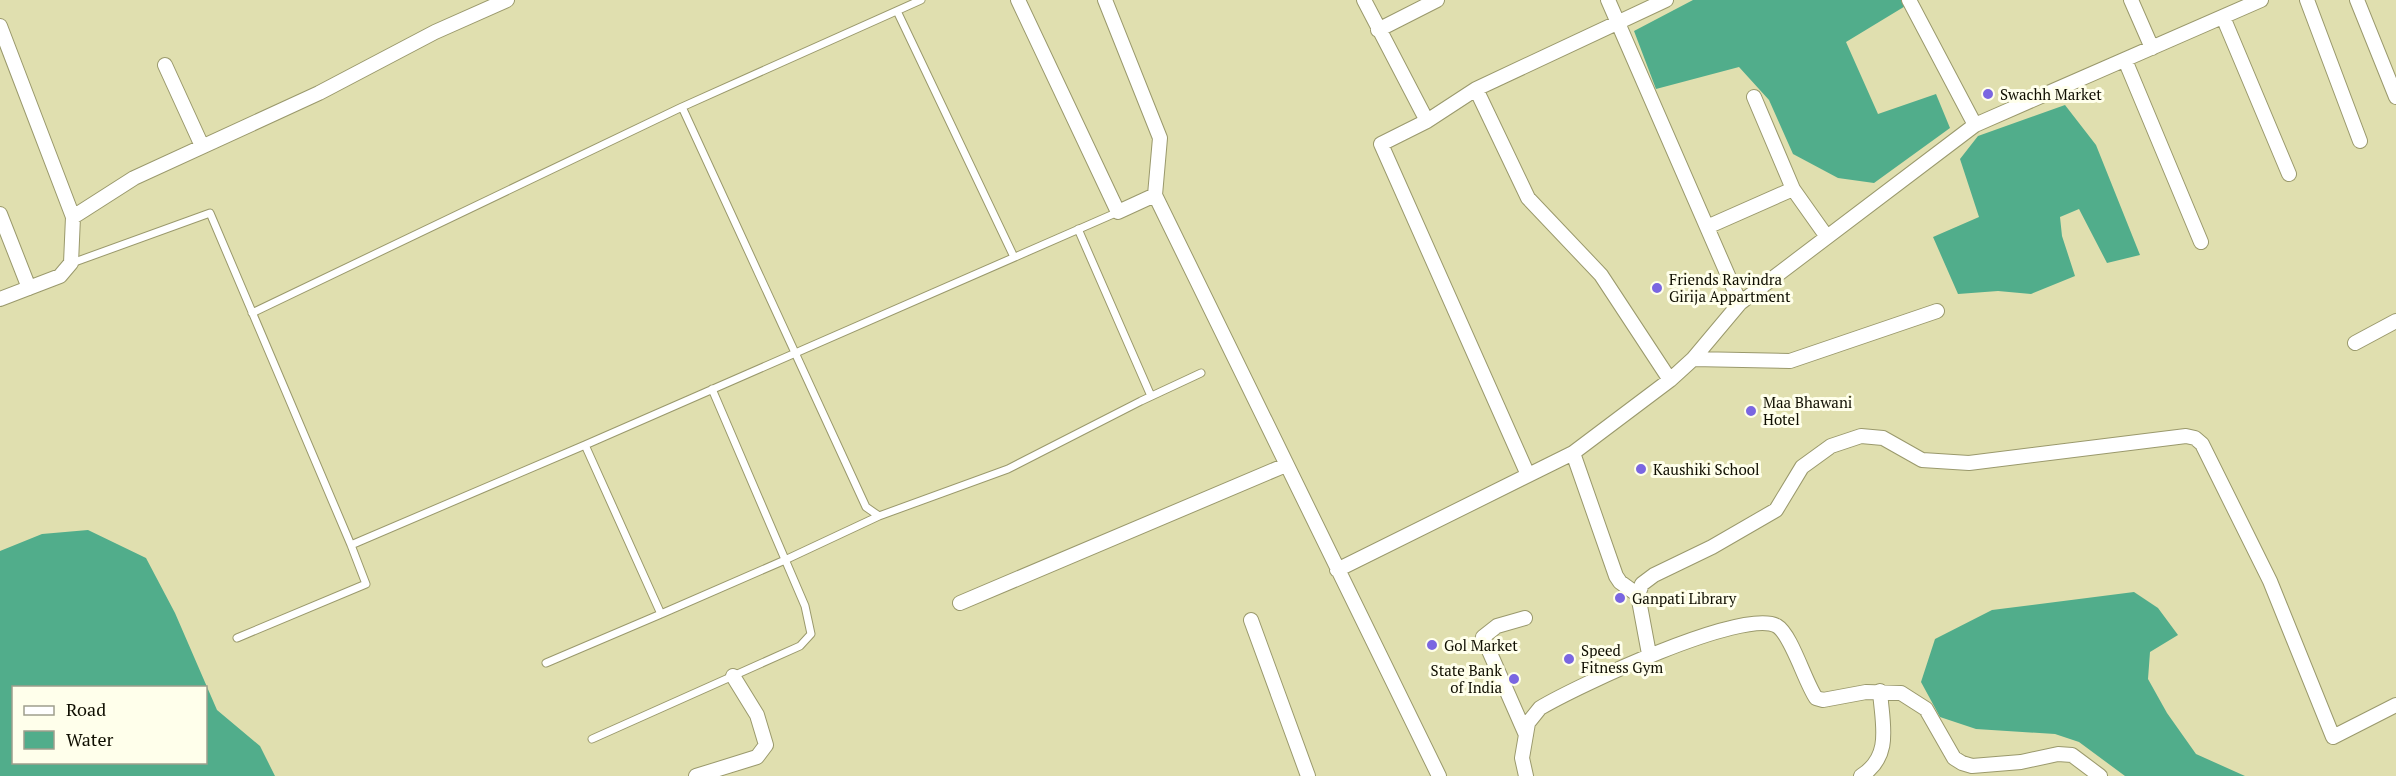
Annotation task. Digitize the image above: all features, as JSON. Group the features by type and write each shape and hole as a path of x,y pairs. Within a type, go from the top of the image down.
{"street":[{"path":"73,217 134,178 319,93 435,32 507,0"},
{"path":"1018,0 1118,212 1155,195"},
{"path":"1105,0 1160,138 1155,195 1438,776"},
{"path":"1364,0 1427,121"},
{"path":"1378,30 1437,0"},
{"path":"1608,0 1740,303"},
{"path":"1528,475 1381,144 1427,121 1476,89 1666,0"},
{"path":"1909,0 1975,125"},
{"path":"2131,0 2152,48"},
{"path":"1337,570 1573,453 1670,380 1693,359 1740,303 1975,125 2261,0"},
{"path":"2307,0 2360,141"},
{"path":"2357,0 2396,97"},
{"path":"2223,17 2289,174"},
{"path":"0,26 73,217 71,263 60,276 0,299"},
{"path":"2125,60 2201,242"},
{"path":"165,65 202,146"},
{"path":"1476,89 1528,198 1601,275 1670,380"},
{"path":"1754,97 1793,189 1827,237"},
{"path":"1707,227 1793,189"},
{"path":"0,214 29,288"},
{"path":"1693,359 1790,361 1937,311"},
{"path":"2355,343 2396,321"},
{"path":"1650,654 1638,595 1642,584 1654,575 1712,547 1776,510 1802,467 1831,447 1861,436 1883,438 1922,460 1969,463 2186,436 2202,444 2260,561 2333,737 2396,705"},
{"path":"1573,453 1616,576 1620,582 1638,595"},
{"path":"960,603 1286,465"},
{"path":"1525,618 1497,626 1483,637 1526,735"},
{"path":"1251,620 1308,776"},
{"path":"1526,776 1522,758 1528,723 1540,708 1650,654 1734,627 1770,623 1784,632 1816,698 1823,700 1880,691 1901,693 1926,709 1954,758 1962,764 1972,766 2021,762 2058,754 2072,755 2100,776"},
{"path":"696,776 757,757 766,745 757,715 733,676"},
{"path":"1861,776 1877,763 1883,747 1880,691"}],"lane":[{"path":"252,313 682,107 921,0"},
{"path":"897,10 1014,257"},
{"path":"682,107 866,507 879,516"},
{"path":"351,545 1118,212"},
{"path":"71,263 210,213 366,584 237,638"},
{"path":"1078,229 1151,396"},
{"path":"546,663 785,560 879,516 1008,469 1201,373"},
{"path":"592,739 800,646 811,634 805,606 712,389"},
{"path":"585,445 661,614"}],"water":[{"path":"1693,0 1904,0 1907,5 1846,42 1878,114 1936,94 1950,128 1874,183 1838,178 1793,154 1769,100 1739,67 1656,89 1634,31"},
{"path":"2065,105 2096,145 2140,255 2107,263 2079,209 2060,217 2062,236 2075,276 2031,294 1998,291 1958,294 1933,237 1979,217 1960,159 1978,136"},
{"path":"88,530 146,558 175,613 207,686 12,686 12,764 207,764 207,687 217,710 260,746 275,776 0,776 0,551 42,534"},
{"path":"2134,592 2158,608 2178,635 2150,652 2148,679 2167,713 2196,754 2245,776 2125,776 2079,742 2055,734 1976,729 1940,717 1921,682 1935,639 1992,610"}],"place":[{"name":"Swachh Market","path":"1988,94"},
{"name":"Friends Ravindra Girija Appartment","path":"1657,288"},
{"name":"Maa Bhawani Hotel","path":"1751,411"},
{"name":"Kaushiki School","path":"1641,469"},
{"name":"Ganpati Library","path":"1620,598"},
{"name":"Gol Market","path":"1432,645"},
{"name":"Speed Fitness Gym","path":"1569,659"},
{"name":"State Bank of India","path":"1514,679"}]}
